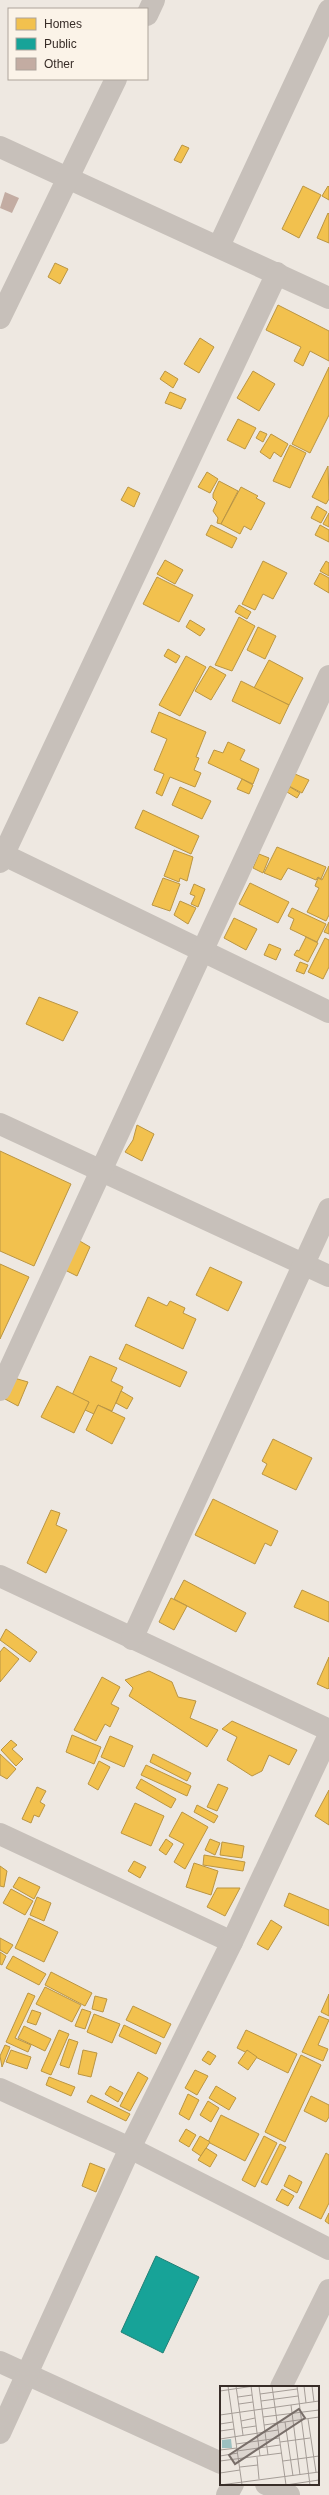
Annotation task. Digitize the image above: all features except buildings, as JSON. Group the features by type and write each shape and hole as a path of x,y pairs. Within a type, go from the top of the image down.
{"street":[{"path":"148,14 154,0"},
{"path":"219,246 329,10"},
{"path":"0,318 116,80"},
{"path":"0,147 219,246 329,298"},
{"path":"277,273 1,857 203,951 329,1012"},
{"path":"0,1390 329,676"},
{"path":"0,1124 329,1276"},
{"path":"132,1639 329,1209"},
{"path":"0,1576 329,1730"},
{"path":"0,2433 130,2148 232,1942 329,1735"},
{"path":"0,1834 232,1942"},
{"path":"0,2089 130,2148 329,2249"},
{"path":"281,2386 329,2290"},
{"path":"0,2362 220,2463"},
{"path":"227,2495 232,2485"},
{"path":"268,2485 289,2495"}]}
